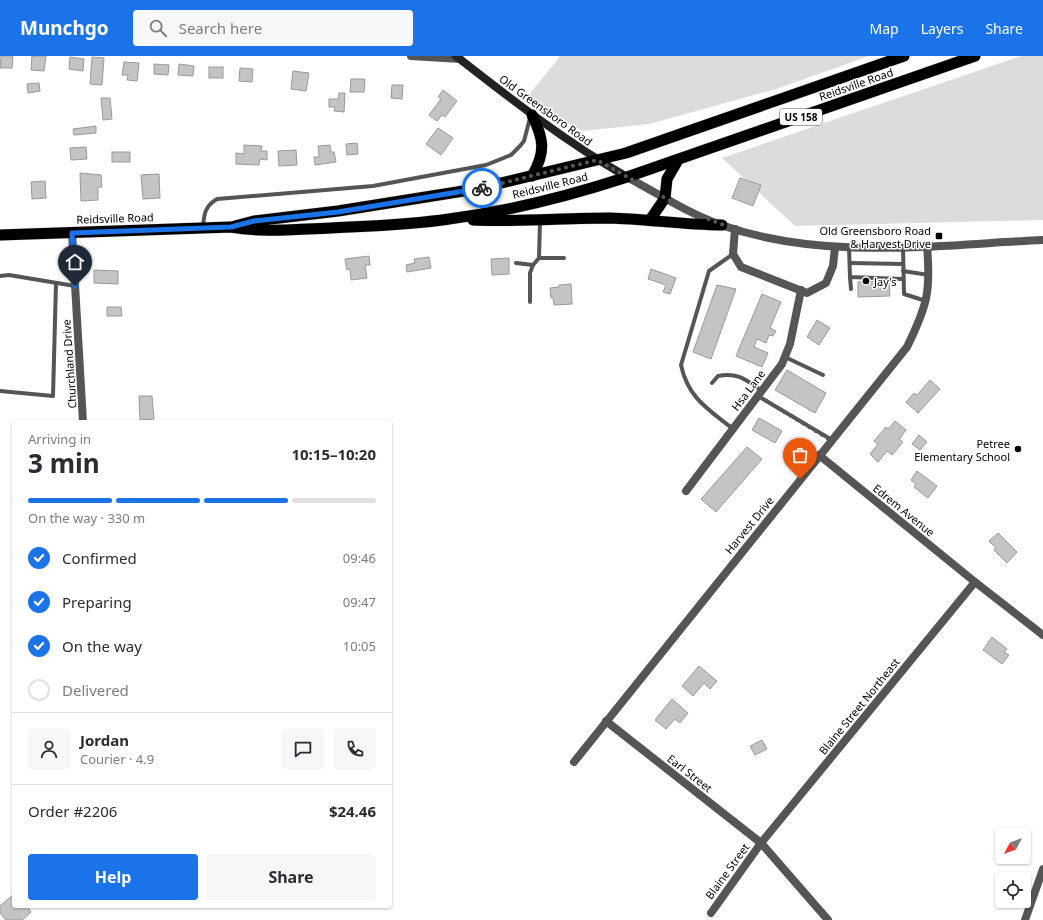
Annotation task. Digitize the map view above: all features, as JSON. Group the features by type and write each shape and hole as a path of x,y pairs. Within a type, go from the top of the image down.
{"highway":[{"name":"Reidsville Road","path":"231,227 254,221 338,212 425,198 532,176 626,153 904,56"},
{"name":"Reidsville Road","path":"0,235 231,227 254,231 387,226 450,219 541,202 627,177 975,56"},
{"path":"531,114 540,131 542,145 539,162 532,176"},
{"path":"650,220 665,198 666,179 678,160"},
{"path":"450,219 540,220 608,218 650,220 698,225 722,225"}],"main road":[{"name":"Old Greensboro Road","path":"458,57 531,114 597,160 627,177"}],"street":[{"path":"411,56 458,57"},
{"path":"627,177 665,198 722,225 778,239 835,247 903,247 1043,240"},
{"path":"735,229 733,254 741,267 807,293 826,283 833,266 835,247"},
{"name":"Churchland Drive","path":"72,233 83,420"},
{"name":"Harvest Drive","path":"574,762 907,347 922,315 926,302 929,275 927,246"},
{"name":"Hsa Lane","path":"686,491 782,364 790,344 801,290"},
{"name":"Edrem Avenue","path":"820,455 975,582 1043,635"},
{"name":"Blaine Street Northeast","path":"761,843 975,582"},
{"name":"Earl Street","path":"606,721 761,843 828,920"},
{"name":"Blaine Street","path":"711,913 761,843"},
{"path":"1025,920 1043,869"}],"lane":[{"path":"203,228 205,210 209,204 217,199 233,196 305,193 373,186 472,168 499,161 511,155 524,141 531,114"},
{"path":"530,302 530,272 533,265 539,258 540,220"},
{"path":"849,247 851,289"},
{"path":"903,247 904,294 926,302"},
{"path":"733,254 709,271 681,365 684,380 696,400 733,429"},
{"path":"539,258 564,258"},
{"path":"516,263 533,265"},
{"path":"850,263 903,264"},
{"path":"903,272 929,275"},
{"path":"0,276 9,275 75,286"},
{"path":"850,277 903,279"},
{"path":"0,391 54,396 56,283"},
{"path":"785,356 823,375"},
{"path":"712,383 718,376 726,374 740,376 760,393 832,441"}],"shaded area":[{"path":"558,56 869,56 776,89 649,124 582,131 526,98 559,58"},
{"path":"1021,56 1043,56 1043,220 795,226 722,158"}],"building":[{"path":"1,56 13,56 12,68 0,68"},
{"path":"32,56 46,56 44,71 31,70"},
{"path":"70,57 84,59 83,71 69,69"},
{"path":"92,57 104,58 102,85 90,84"},
{"path":"124,62 139,63 137,81 127,80 128,75 122,75"},
{"path":"154,64 169,65 168,75 154,74"},
{"path":"179,64 194,66 193,76 178,75"},
{"path":"209,67 223,67 223,78 209,78"},
{"path":"240,68 253,69 252,82 239,81"},
{"path":"293,71 309,73 306,91 291,89"},
{"path":"351,79 365,79 364,92 350,92"},
{"path":"39,83 40,91 28,93 27,84"},
{"path":"392,85 403,85 402,99 391,98"},
{"path":"443,90 457,101 445,117 442,115 437,121 429,115 441,99 438,97"},
{"path":"339,93 345,93 344,112 334,111 335,107 329,107 329,99 338,99"},
{"path":"101,98 110,98 112,119 103,120"},
{"path":"96,126 96,133 74,135 73,129"},
{"path":"438,128 453,138 441,155 426,144"},
{"path":"357,143 358,154 347,155 346,144"},
{"path":"244,145 262,146 261,151 267,151 267,160 260,159 259,165 236,164 236,153 244,154"},
{"path":"330,145 331,152 334,152 336,162 315,165 314,157 319,157 318,146"},
{"path":"86,147 87,159 71,160 70,148"},
{"path":"296,150 297,165 279,166 278,151"},
{"path":"112,152 130,152 130,162 112,162"},
{"path":"80,173 101,175 102,187 98,187 98,200 81,201"},
{"path":"159,174 160,198 143,199 141,175"},
{"path":"740,178 761,185 753,206 732,198"},
{"path":"45,181 46,198 32,199 31,182"},
{"path":"369,256 370,265 365,265 367,278 351,280 350,269 347,270 345,259"},
{"path":"429,257 431,268 407,272 406,265 415,263 414,259"},
{"path":"509,258 509,274 492,275 491,259"},
{"path":"651,269 676,278 670,294 663,292 666,285 648,279"},
{"path":"94,270 118,271 118,284 94,283"},
{"path":"889,281 890,296 858,297 858,282"},
{"path":"571,284 572,304 554,305 553,298 551,298 550,288 559,287 559,285"},
{"path":"717,285 736,289 711,359 693,352"},
{"path":"762,294 781,302 770,328 776,331 773,336 769,335 766,343 757,339 754,347 768,353 762,367 736,356"},
{"path":"107,307 121,307 122,316 107,316"},
{"path":"817,320 830,328 819,345 807,337"},
{"path":"787,370 826,393 815,413 775,390"},
{"path":"930,380 940,389 918,413 906,402 914,393 917,395"},
{"path":"139,396 152,396 154,419 140,420"},
{"path":"759,418 782,431 775,443 752,430"},
{"path":"895,421 906,430 899,439 903,442 892,455 887,451 878,462 870,454 878,444 874,441 886,427 888,429"},
{"path":"919,435 927,442 920,450 912,444"},
{"path":"747,447 762,459 716,512 701,499"},
{"path":"917,471 937,486 928,498 914,487 916,484 911,480"},
{"path":"998,533 1017,552 1007,563 994,550 996,548 989,541"},
{"path":"992,637 1007,649 1004,652 1009,655 1002,664 983,650"},
{"path":"699,666 717,681 710,689 704,683 693,696 682,686"},
{"path":"672,699 688,713 680,723 675,719 666,729 655,720"},
{"path":"762,740 767,749 755,755 750,746"},
{"path":"12,896 12,908 28,908 31,912 22,920 6,920 0,913 0,906"}],"way so far":[{"path":"482,188 597,160 692,213 735,229 733,254 741,267 801,290 790,344 782,364 758,396 832,441 800,479"}],"place":[{"name":"Old Greensboro Road & Harvest Drive","path":"939,236"},
{"name":"Jay's","path":"866,281"},
{"name":"Petree Elementary School","path":"1018,449"}],"route":[{"path":"75,286 72,233 231,227 254,221 338,212 418,200 482,188"}]}
